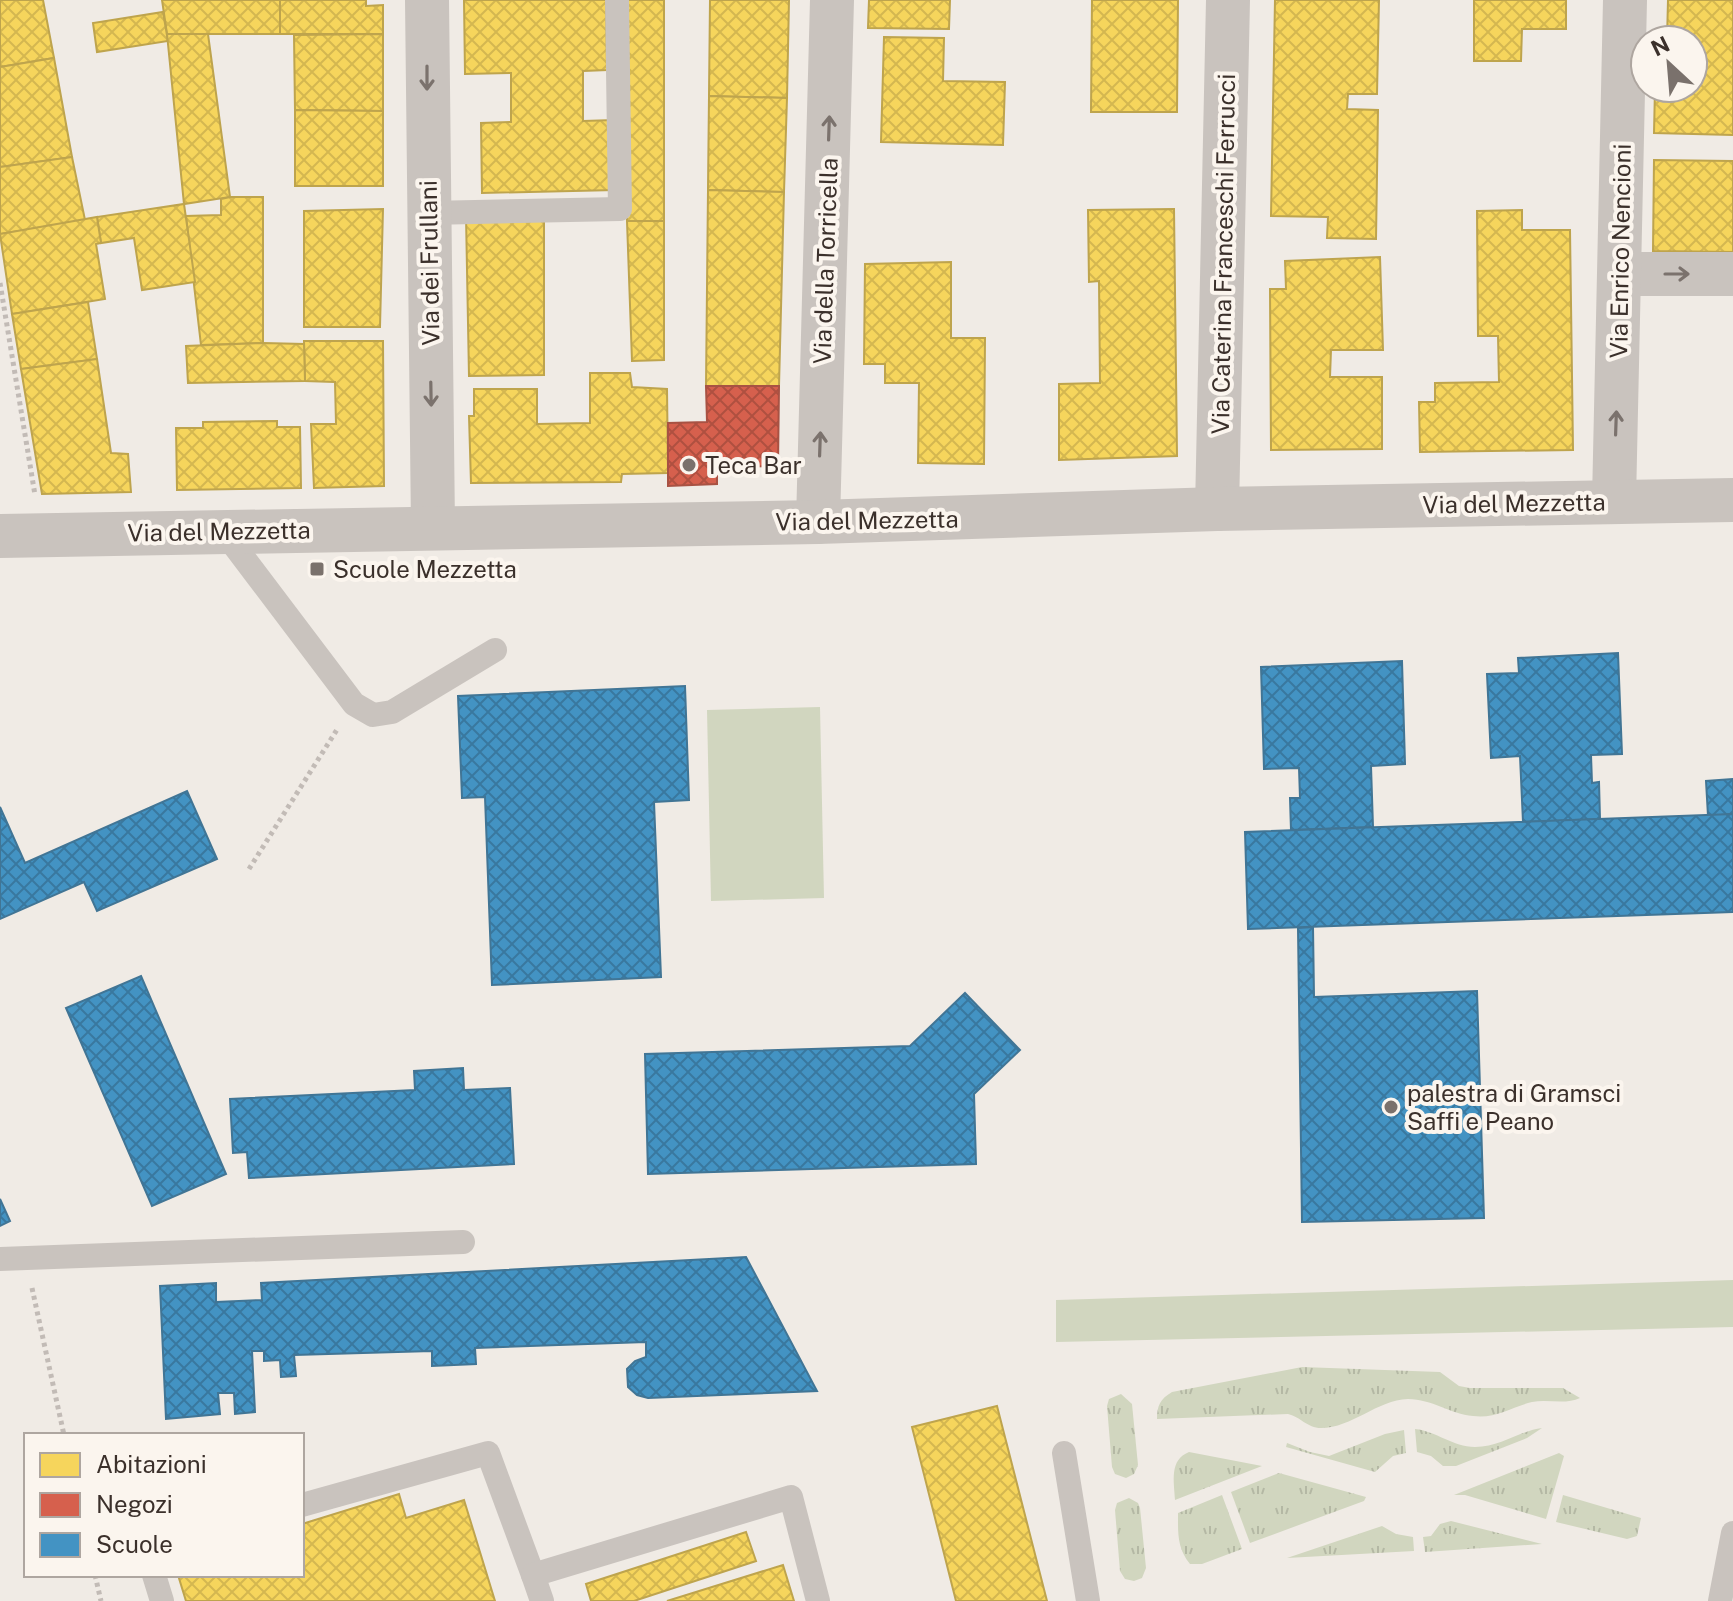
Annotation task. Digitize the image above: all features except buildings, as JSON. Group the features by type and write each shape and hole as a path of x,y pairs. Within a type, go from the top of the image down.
{"street":[{"name":"Via dei Frullani","path":"427,0 433,527"},
{"name":"Via della Torricella","path":"818,522 832,0"},
{"name":"Via Caterina Franceschi Ferrucci","path":"1217,509 1228,0"},
{"name":"Via Enrico Nencioni","path":"1614,501 1625,0"},
{"path":"1620,274 1733,274"},
{"name":"Via del Mezzetta","path":"10,522 224,532 818,522 1217,509 1733,500"}],"lane":[{"path":"428,213 620,209 617,0"},
{"path":"224,532 354,704 373,715 392,712 495,650"},
{"path":"0,1259 463,1242"},
{"path":"304,1504 488,1453 542,1601"},
{"path":"1064,1453 1088,1601"},
{"path":"533,1575 791,1497 818,1601"},
{"path":"1720,1601 1733,1533"},
{"path":"155,1577 162,1601"}],"path":[{"path":"0,283 10,522"},
{"path":"249,869 354,704"},
{"path":"25,1258 64,1433"},
{"path":"95,1577 101,1601"}],"green space":[{"path":"820,707 824,898 711,901 707,710"},
{"path":"1733,1280 1733,1327 1056,1342 1056,1300"},
{"path":"1302,1367 1440,1372 1459,1386 1563,1388 1580,1398 1532,1402 1481,1416 1465,1415 1425,1401 1408,1399 1386,1404 1343,1424 1321,1428 1288,1414 1157,1419 1160,1403 1172,1392"},
{"path":"1121,1394 1132,1404 1138,1465 1134,1474 1126,1478 1115,1474 1112,1467 1107,1406 1109,1399"},
{"path":"1542,1428 1527,1438 1456,1466 1443,1466 1431,1456 1417,1452 1415,1429 1475,1447"},
{"path":"1404,1430 1406,1453 1393,1456 1375,1472 1286,1447 1287,1443 1329,1456 1385,1434"},
{"path":"1189,1452 1262,1466 1175,1500 1176,1466 1178,1460"},
{"path":"1559,1453 1564,1456 1546,1519 1465,1495 1454,1495"},
{"path":"1279,1473 1366,1497 1364,1501 1250,1543 1231,1492"},
{"path":"1222,1495 1242,1549 1202,1564 1190,1564 1180,1546 1178,1513"},
{"path":"1563,1495 1641,1518 1637,1536 1627,1539 1556,1522"},
{"path":"1129,1498 1140,1508 1146,1568 1142,1578 1134,1581 1125,1579 1120,1571 1115,1510 1117,1503"},
{"path":"1451,1521 1542,1544 1425,1552 1423,1537 1431,1536 1440,1524"},
{"path":"1382,1526 1396,1534 1413,1537 1414,1551 1287,1558"}],"place":[{"name":"Teca Bar","path":"689,465"},
{"name":"Scuole Mezzetta","path":"317,569"},
{"name":"palestra di Gramsci Saffi e Peano","path":"1391,1107"}]}
